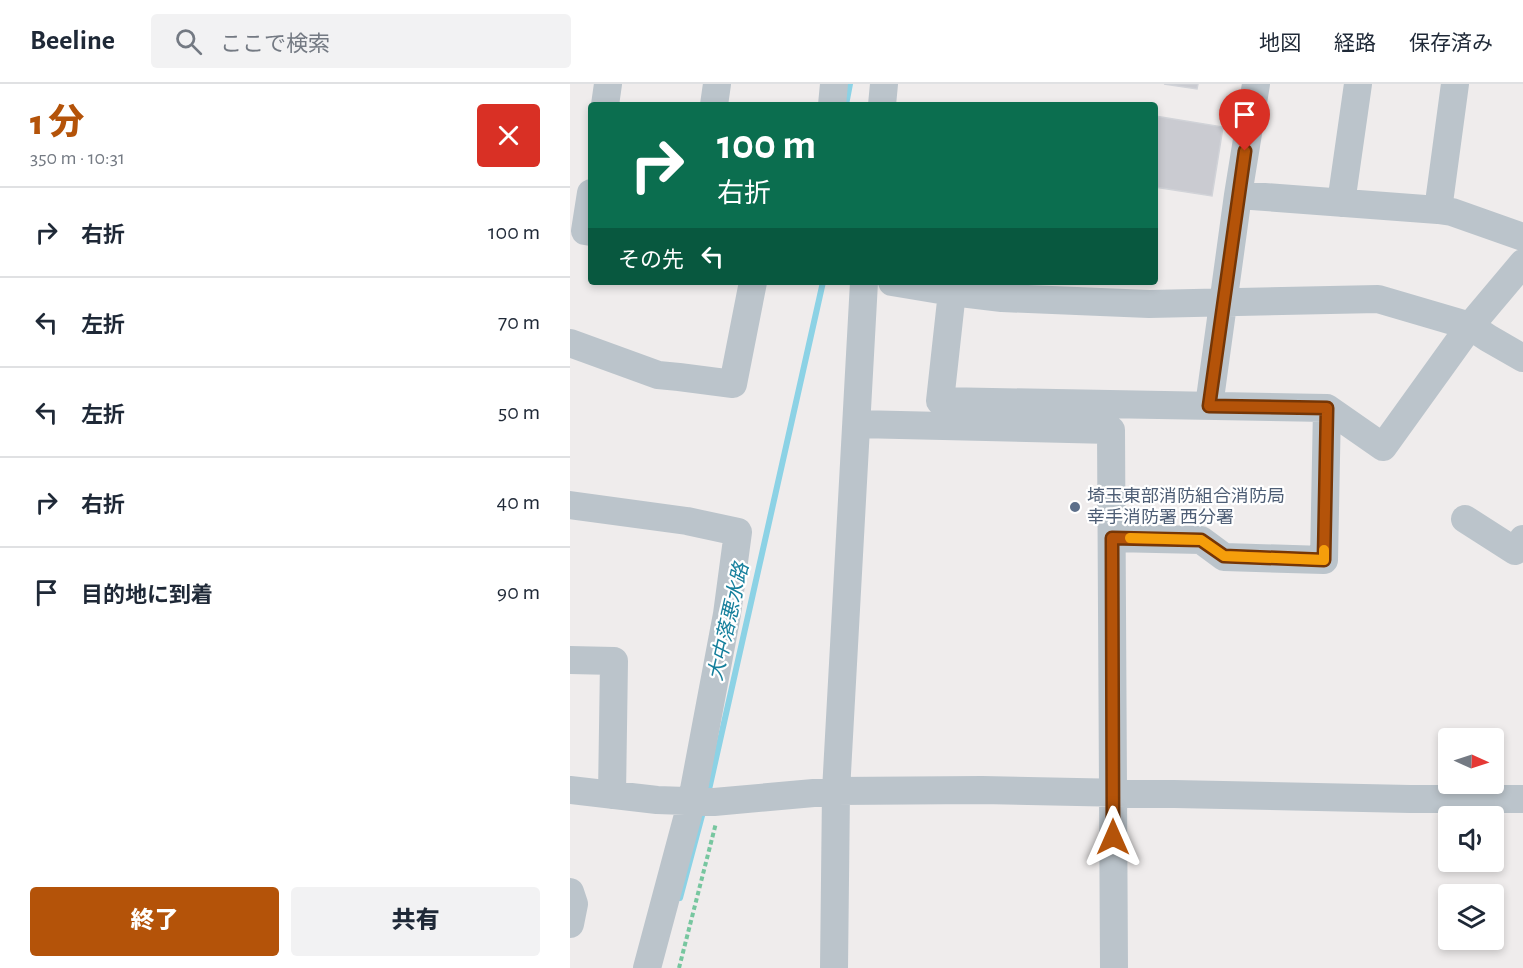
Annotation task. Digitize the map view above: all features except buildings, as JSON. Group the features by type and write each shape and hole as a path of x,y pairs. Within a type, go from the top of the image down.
{"street":[{"path":"605,102 608,84"},
{"path":"714,102 717,84"},
{"path":"832,102 834,84"},
{"path":"882,102 884,84"},
{"path":"1209,406 1256,84"},
{"path":"1341,203 1358,84"},
{"path":"1438,210 1455,84"},
{"path":"1238,195 1452,212 1523,237"},
{"path":"582,231 588,206"},
{"path":"952,292 940,401 1327,408 1383,447 1470,326 1523,263"},
{"path":"570,343 658,375 733,384 752,285"},
{"path":"834,968 836,791 864,285"},
{"path":"910,285 1002,298 1149,304 1378,299 1470,326 1523,358"},
{"path":"1112,538 1201,540 1224,556 1324,560 1327,408"},
{"path":"857,424 1111,430 1114,968"},
{"path":"570,505 687,521 738,532 707,801 647,968"},
{"path":"1465,519 1515,551 1523,539"},
{"path":"570,660 614,661 612,795"},
{"path":"570,790 657,800 707,801 836,791 982,790 1410,799 1523,799"},
{"path":"570,892 574,904 570,924"}],"path":[{"path":"679,968 707,801"}],"waterway":[{"name":"大中落悪水路","path":"847,102 850,84"},
{"name":"大中落悪水路","path":"708,794 822,285"},
{"name":"大中落悪水路","path":"680,898 703,812"}],"slow traffic":[{"path":"1130,538 1201,540 1224,556 1324,560 1324,550"}],"place":[{"name":"埼玉東部消防組合消防局 幸手消防署 西分署","path":"1075,507"}],"route":[{"path":"1113,837 1112,538 1201,540 1224,556 1324,560 1327,408 1209,406 1245,151"}]}
